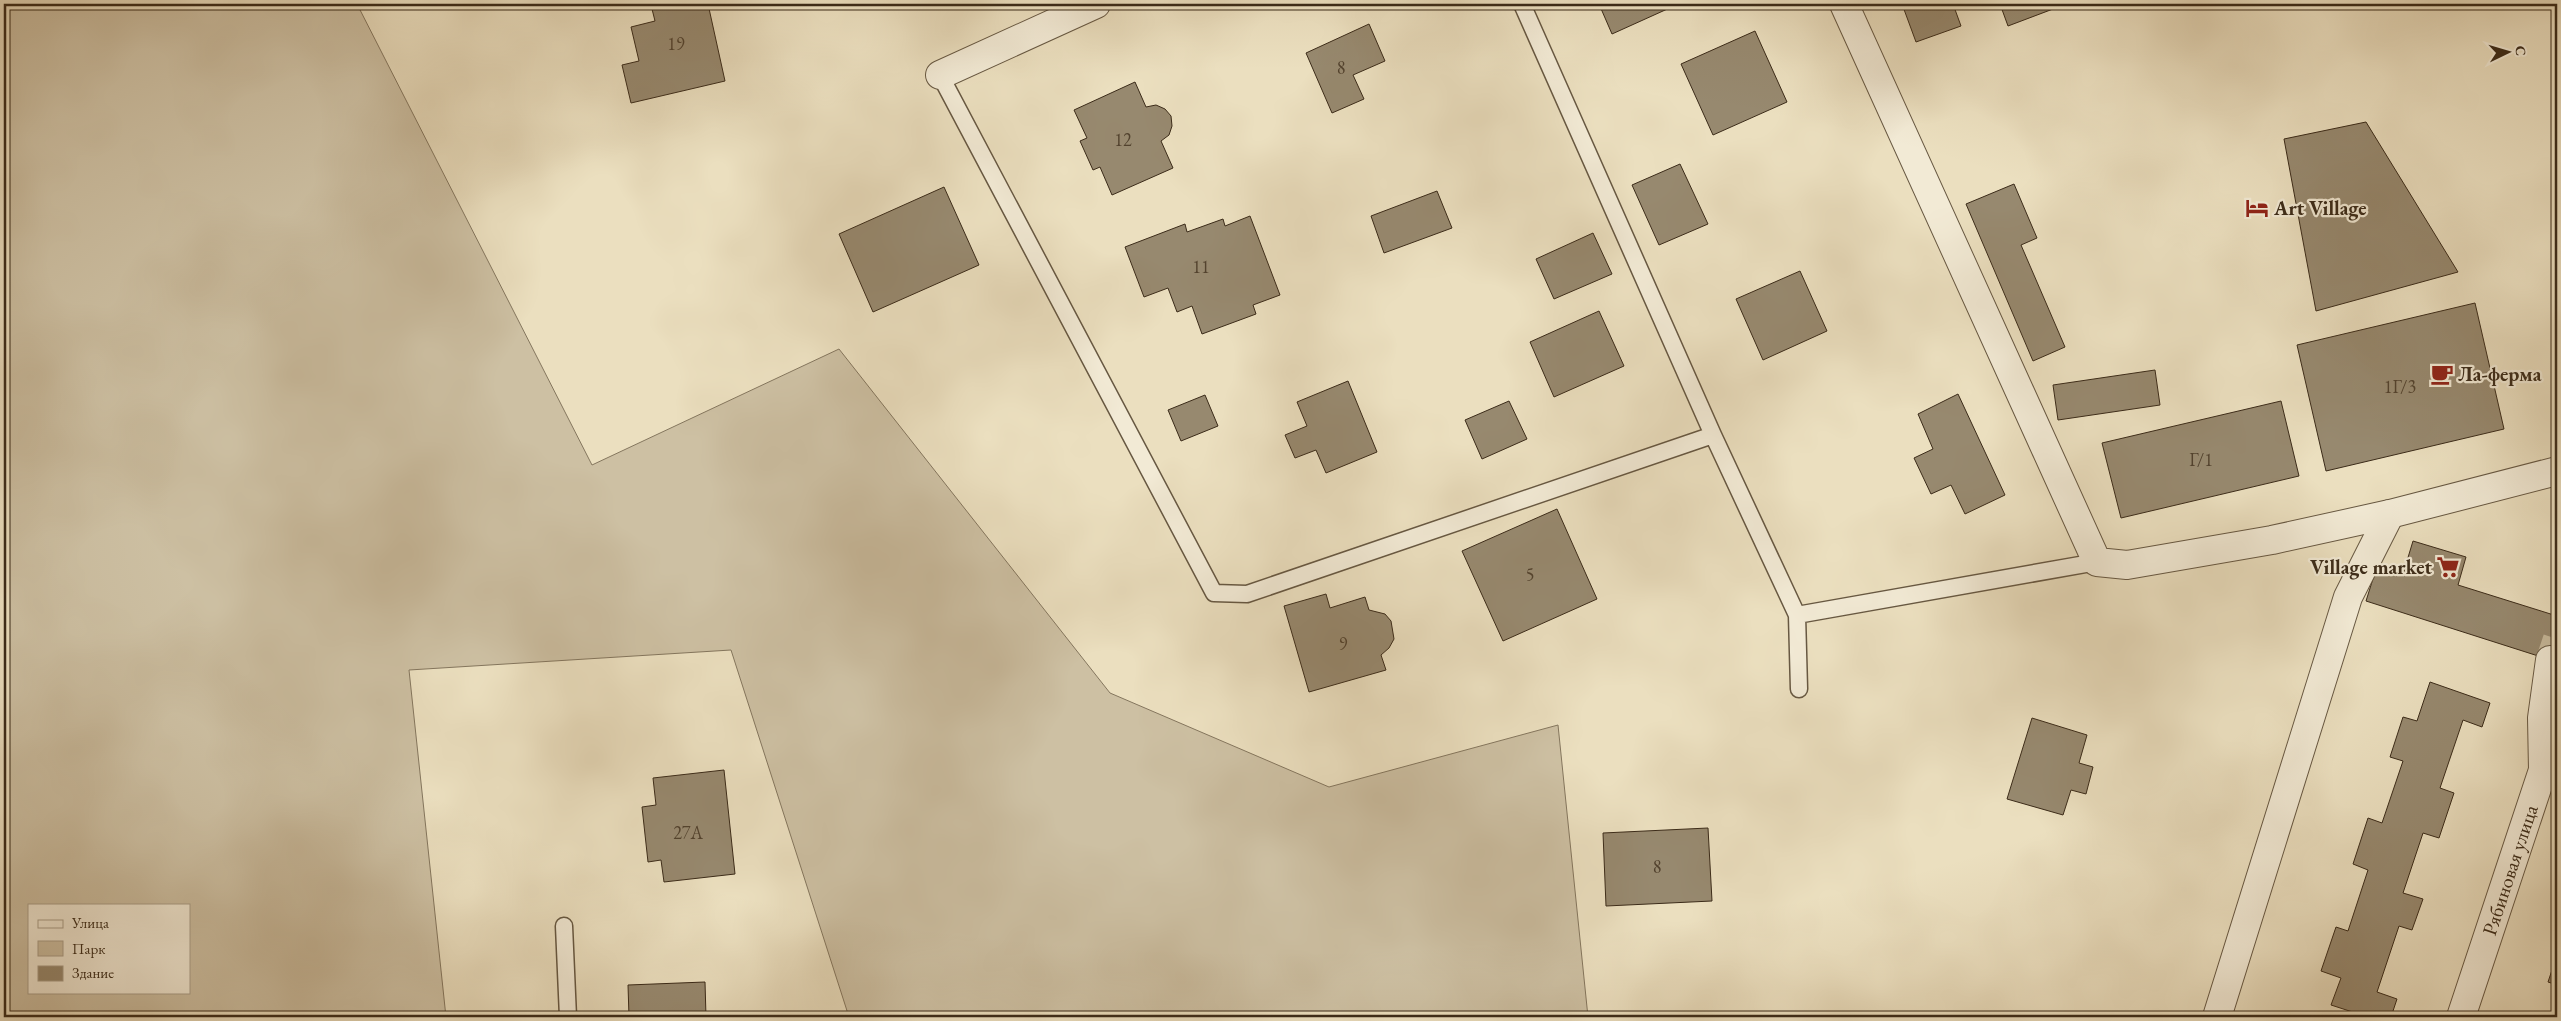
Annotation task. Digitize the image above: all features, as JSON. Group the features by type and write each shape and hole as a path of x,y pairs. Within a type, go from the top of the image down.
{"street":[{"path":"940,75 1096,4"},
{"path":"1844,4 2097,562 2127,565 2272,540 2390,514 2557,471"},
{"path":"2216,1017 2348,597 2390,514"},
{"name":"Рябиновая улица","path":"2461,1017 2550,772 2542,718 2550,660"}],"lane":[{"path":"1522,4 1713,434 1797,615 1799,689"},
{"path":"940,75 1214,593 1247,594 1713,434"},
{"path":"1797,615 2097,562"},
{"path":"564,926 568,1017"}],"green space":[{"path":"4,4 357,4 592,465 839,349 1110,693 1329,787 1558,725 1588,1017 849,1017 731,650 409,670 446,1017 4,1017"}],"building":[{"path":"708,4 725,81 631,103 622,65 639,61 631,27 655,21 651,5"},
{"path":"1599,4 1673,4 1674,6 1612,34"},
{"path":"1902,4 1953,4 1961,26 1916,42"},
{"path":"2000,4 2051,4 2053,9 2008,26"},
{"path":"1369,24 1385,61 1353,75 1364,99 1332,113 1306,53"},
{"path":"1755,31 1787,102 1713,135 1681,64"},
{"path":"1135,82 1146,107 1156,105 1165,109 1171,116 1172,126 1169,135 1161,141 1173,168 1112,195 1100,167 1093,170 1080,141 1087,138 1074,110"},
{"path":"2366,122 2458,272 2316,311 2284,139"},
{"path":"1680,164 1708,224 1659,245 1632,185"},
{"path":"2014,184 2037,238 2021,245 2065,347 2033,361 1966,204"},
{"path":"944,187 979,265 873,312 839,234"},
{"path":"1437,191 1452,228 1384,253 1371,216"},
{"path":"1250,216 1280,295 1253,305 1256,314 1202,334 1192,306 1177,312 1168,288 1144,297 1125,247 1185,224 1187,232 1223,219 1225,226"},
{"path":"1593,233 1612,274 1554,299 1536,259"},
{"path":"1800,271 1827,331 1763,360 1736,299"},
{"path":"2475,303 2504,429 2326,471 2297,345"},
{"path":"1599,311 1624,366 1554,397 1530,342"},
{"path":"2155,370 2160,405 2058,420 2053,385"},
{"path":"1348,381 1377,452 1326,473 1316,450 1295,458 1285,435 1307,426 1297,402"},
{"path":"1958,394 2005,495 1965,514 1951,485 1931,494 1914,458 1933,449 1918,414"},
{"path":"1205,395 1218,426 1181,441 1168,410"},
{"path":"1509,401 1527,439 1482,459 1465,420"},
{"path":"2281,401 2299,476 2121,518 2102,443"},
{"path":"1557,509 1597,599 1503,641 1462,551"},
{"path":"2413,541 2466,557 2458,585 2557,616 2557,662 2366,601 2377,566 2403,574"},
{"path":"1326,594 1330,608 1365,597 1369,610 1385,614 1391,621 1394,639 1389,648 1381,655 1386,670 1309,692 1284,606"},
{"path":"2430,682 2490,703 2482,727 2463,720 2440,788 2454,793 2439,838 2423,833 2403,893 2423,899 2412,930 2399,926 2377,992 2397,999 2391,1017 2368,1017 2331,1005 2341,978 2321,971 2336,927 2348,931 2368,870 2353,864 2368,818 2382,823 2403,761 2390,757 2403,717 2417,721"},
{"path":"2032,718 2087,735 2079,763 2093,767 2086,794 2071,790 2063,815 2007,799"},
{"path":"724,770 735,874 664,882 661,860 648,862 642,807 656,805 653,778"},
{"path":"1708,828 1712,901 1606,906 1603,833"},
{"path":"2557,955 2557,985 2548,982"},
{"path":"705,982 706,1017 629,1017 628,985"}],"tunnel":[{"path":"2550,660 2557,639"}],"place":[{"name":"Art Village","path":"2257,208"},
{"name":"Ла-ферма","path":"2442,374"},
{"name":"Village market","path":"2448,567"}]}
